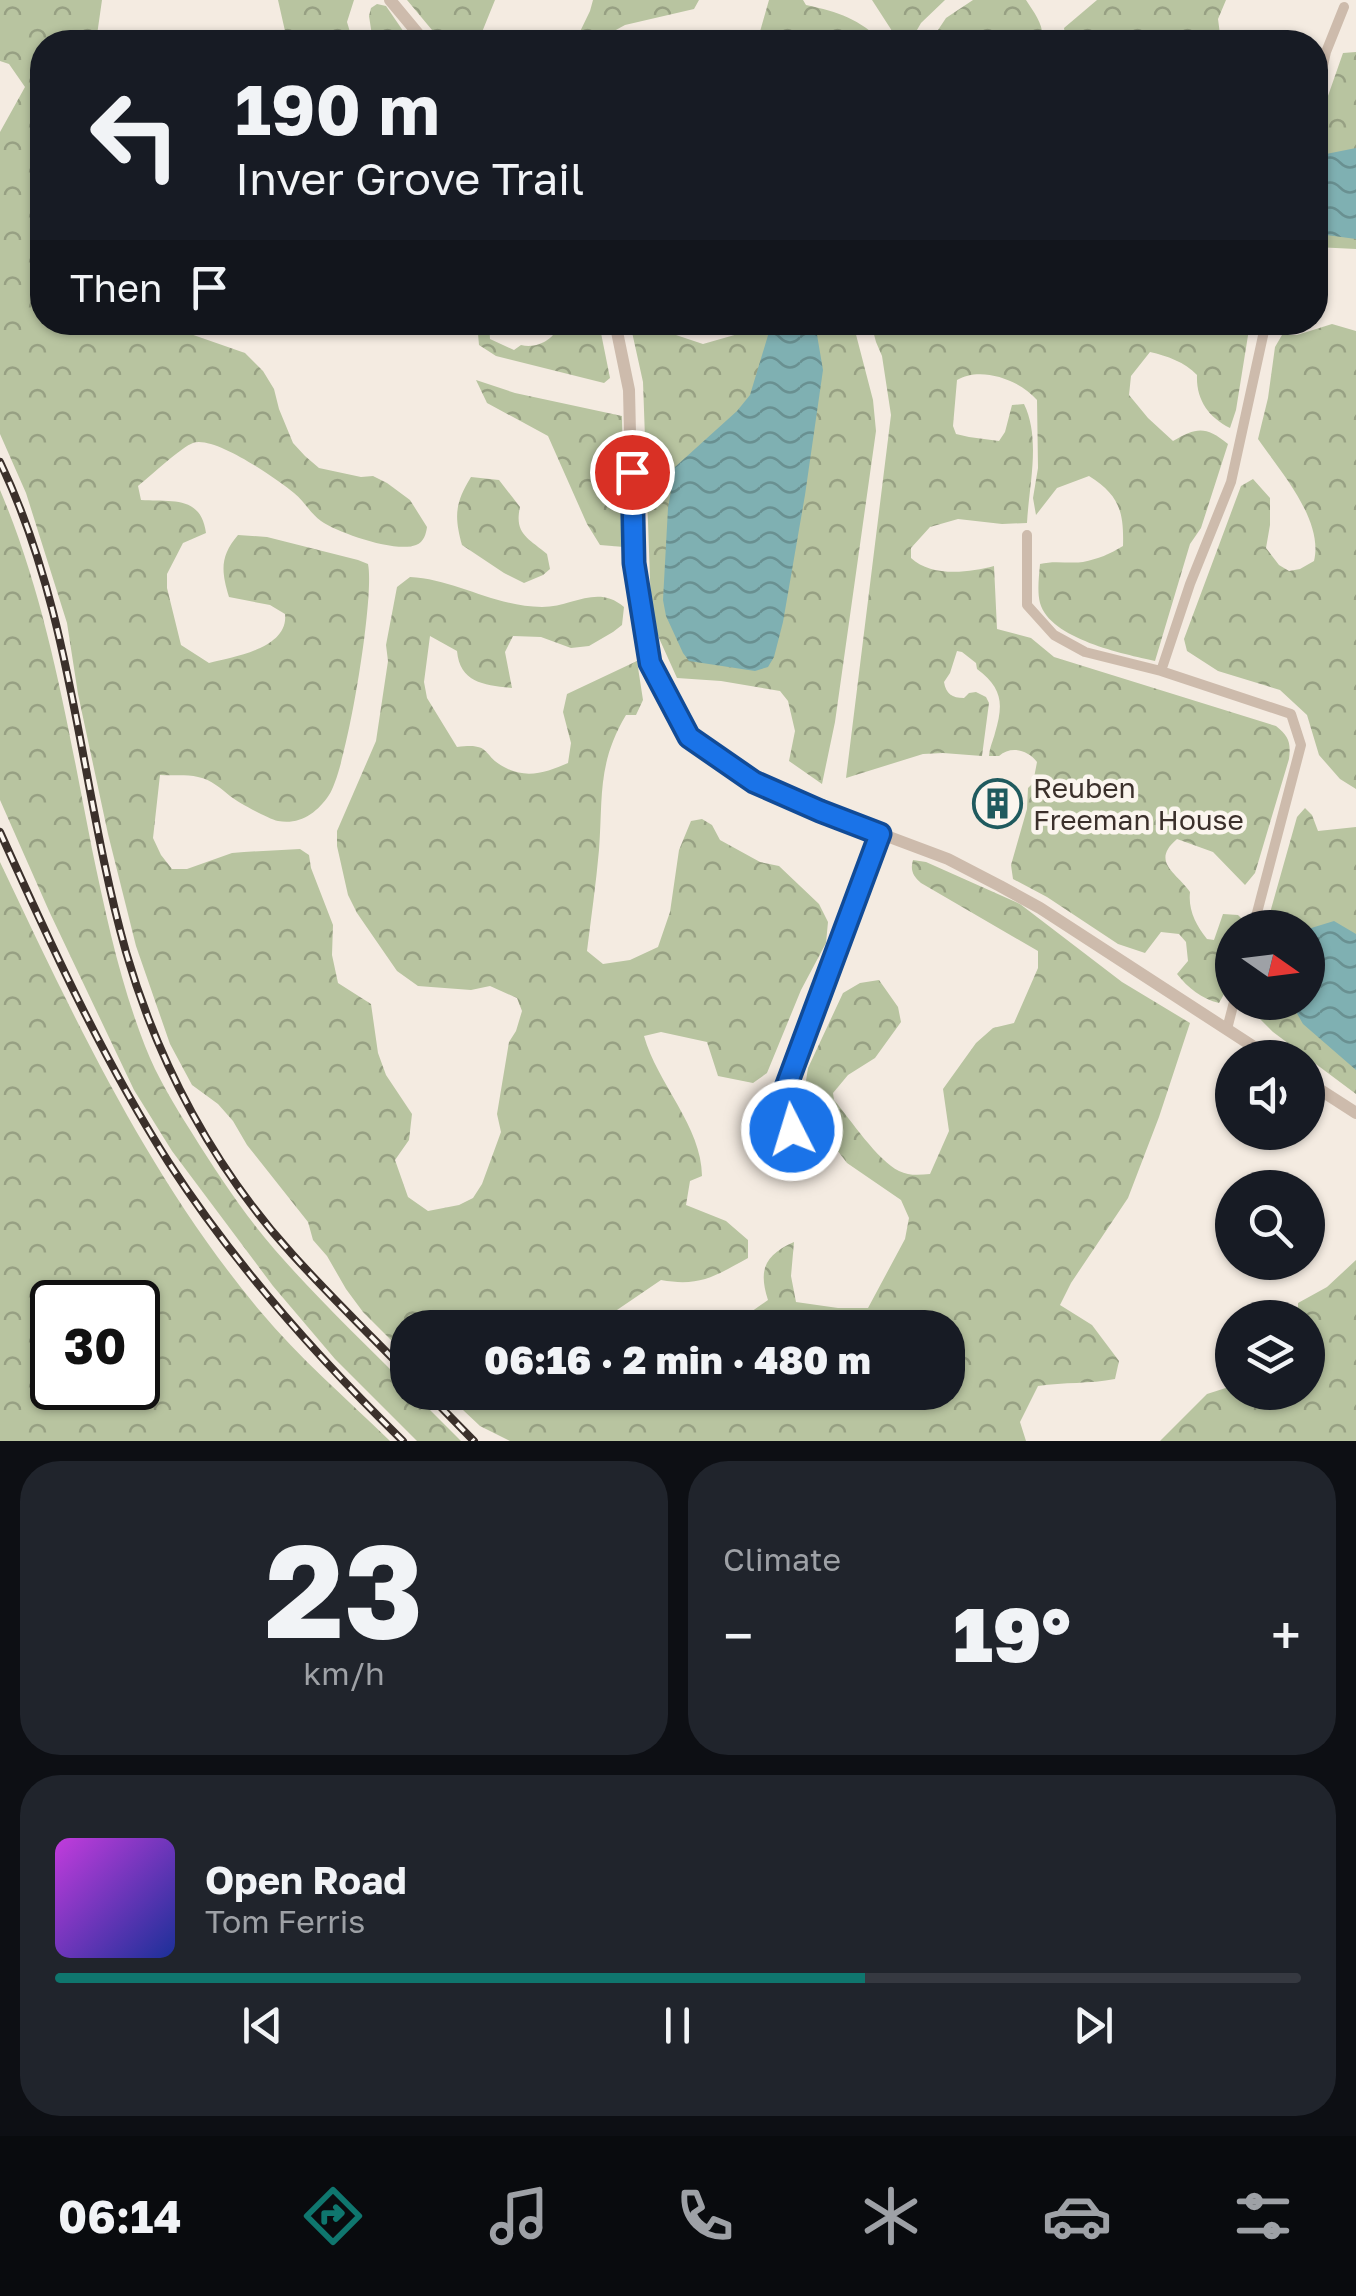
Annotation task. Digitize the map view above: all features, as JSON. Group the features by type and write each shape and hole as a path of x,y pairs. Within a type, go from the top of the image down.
{"street":[{"path":"390,0 415,30"},
{"path":"1328,47 1344,7"},
{"path":"618,335 630,390 634,563 650,663 689,737 754,782 948,860 1000,886 1244,1040"},
{"path":"1162,671 1190,584 1231,482 1263,335"},
{"path":"1027,535 1027,605 1054,635 1085,652 1162,671 1291,714 1301,745 1259,910"},
{"path":"801,1165 783,1095 880,834"},
{"path":"1227,1029 1229,1020"},
{"path":"1325,1093 1356,1113"}],"green space":[{"path":"0,0 102,0 98,30 30,30 30,335 193,335 245,353 274,389 293,443 305,456 319,468 373,476 387,483 410,500 427,527 421,542 407,547 353,536 321,521 294,493 260,469 203,442 182,450 138,486 141,500 183,503 198,512 203,521 206,533 183,543 167,574 167,588 181,645 209,663 258,649 284,626 285,614 270,605 229,597 224,564 238,535 267,537 368,564 358,682 344,752 329,795 307,816 278,821 260,814 208,780 160,775 153,838 161,855 172,869 187,869 232,853 300,849 309,855 333,925 332,955 338,983 371,1004 378,1053 386,1075 412,1114 409,1140 395,1160 408,1197 428,1211 473,1198 501,1132 497,1114 509,1042 522,1011 517,998 490,986 471,990 418,986 397,971 348,895 337,831 376,741 388,661 386,645 397,587 410,577 427,579 525,606 553,606 594,597 614,600 624,607 622,625 589,646 571,648 541,637 513,636 505,652 512,688 468,676 457,651 430,636 424,682 427,698 457,747 476,746 506,768 537,773 568,763 571,743 563,712 567,694 637,661 643,700 636,715 626,715 617,733 603,781 587,951 603,964 630,960 658,947 670,912 679,850 691,821 702,819 712,825 720,840 760,862 779,866 819,904 828,922 826,943 801,990 767,1073 753,1083 718,1076 707,1042 661,1032 644,1036 700,1158 702,1176 690,1181 686,1205 726,1221 748,1240 748,1258 697,1281 661,1280 617,1310 390,1310 390,1339 346,1289 313,1240 308,1222 247,1145 233,1121 192,1085 170,1044 136,946 78,694 67,623 26,493 0,434 0,132 25,87 9,64 0,61"},
{"path":"278,0 354,0 347,22 349,30 285,30"},
{"path":"407,0 495,0 483,30 432,30"},
{"path":"593,0 699,0 694,9 616,30 581,30"},
{"path":"769,0 803,0 806,5 839,14 868,30 760,30"},
{"path":"872,0 945,0 917,30 891,30"},
{"path":"973,0 1026,0 1042,30 938,30 946,18"},
{"path":"1097,0 1226,0 1218,19 1219,30 1064,28"},
{"path":"377,4 386,6 402,30 371,30 371,8"},
{"path":"1356,52 1356,249 1328,248 1328,96 1343,53"},
{"path":"1328,325 1356,331 1356,789 1340,779 1319,755 1307,715 1280,690 1218,671 1187,651 1184,639 1241,486 1253,479 1270,498 1266,548 1279,565 1289,571 1314,561 1313,529 1306,513 1258,439 1275,347 1282,335 1328,335"},
{"path":"478,335 490,335 490,339 514,350 521,345 545,342 553,335 601,335 610,378 604,383 496,356 479,345"},
{"path":"633,335 676,335 703,344 734,335 856,335 873,400 876,431 835,722 822,784 789,761 795,731 788,701 780,691 677,678 654,627 643,382"},
{"path":"874,335 1248,335 1230,428 1210,413 1201,399 1197,375 1181,363 1150,352 1131,376 1129,395 1173,441 1200,430 1228,444 1201,528 1190,544 1155,661 1073,635 1047,616 1040,603 1040,564 1083,562 1123,546 1122,523 1113,497 1089,476 1057,488 1036,515 1033,498 1038,468 1037,400 1010,381 977,374 957,380 953,426 956,434 999,441 1012,405 1024,404 1033,447 1027,523 958,519 930,527 911,548 911,558 939,571 962,572 994,566 997,629 1031,638 1054,657 1276,726 1286,737 1289,759 1255,873 1245,885 1213,852 1177,839 1166,854 1168,867 1190,892 1190,905 1199,928 1207,939 1215,937 1215,1002 1196,992 1177,974 1188,961 1186,942 1179,934 1161,932 1145,953 1118,944 1013,879 1011,865 1037,762 1019,750 989,756 1000,713 999,697 976,663 962,652 957,651 944,682 953,696 964,698 976,692 986,697 989,703 982,756 923,754 846,778 891,415 882,356"},
{"path":"476,380 515,393 622,416 624,547 600,545 548,436 487,403"},
{"path":"471,477 499,480 520,507 521,530 547,554 550,569 543,575 524,583 462,545 458,510"},
{"path":"0,490 44,621 114,949 155,1069 242,1208 291,1268 390,1369 390,1410 430,1410 461,1441 417,1441 335,1359 273,1286 172,1151 134,1090 0,800"},
{"path":"1305,808 1318,831 1356,827 1356,1094 1325,1071 1325,1040 1284,1040 1261,1020 1325,1020 1325,910 1271,910 1297,817"},
{"path":"913,860 926,862 1020,904 1122,982 1190,1023 1128,1198 1060,1305 1092,1325 1119,1361 1115,1379 1038,1386 1020,1422 1026,1441 510,1441 480,1426 463,1410 965,1410 965,1310 754,1310 768,1300 766,1264 776,1252 794,1242 791,1276 796,1302 868,1308 905,1239 909,1218 901,1200 847,1163 805,1108 808,1068 843,993 860,983 879,980 898,1007 901,1022 875,1058 848,1075 833,1093 834,1100 891,1166 910,1174 930,1174 949,1131 943,1089 976,1043 993,1028 1014,1023 1038,968 1038,951 921,883 912,867"},
{"path":"0,862 85,1037 183,1206 260,1311 390,1441 0,1441"},
{"path":"1356,1260 1356,1441 1160,1441 1207,1394 1215,1391 1215,1410 1325,1410 1325,1300 1303,1300 1327,1287"}],"water":[{"path":"1356,148 1356,239 1328,235 1328,154"},
{"path":"768,335 817,335 823,370 783,622 774,657 768,667 755,671 689,661 666,616 663,600 668,508 675,467 750,395"},
{"path":"1334,921 1356,934 1356,1070 1301,1020 1325,1020 1325,924"}],"railway":[{"path":"0,462 44,581 110,891 154,1034 192,1112 238,1186 292,1254 390,1356"},
{"path":"0,832 100,1042 194,1201 278,1308 403,1441"},
{"path":"444,1410 474,1441"}],"place":[{"name":"Reuben Freeman House","path":"998,804"}],"route":[{"path":"632,472 634,563 650,663 689,737 754,782 880,834 783,1095 792,1130"}]}
